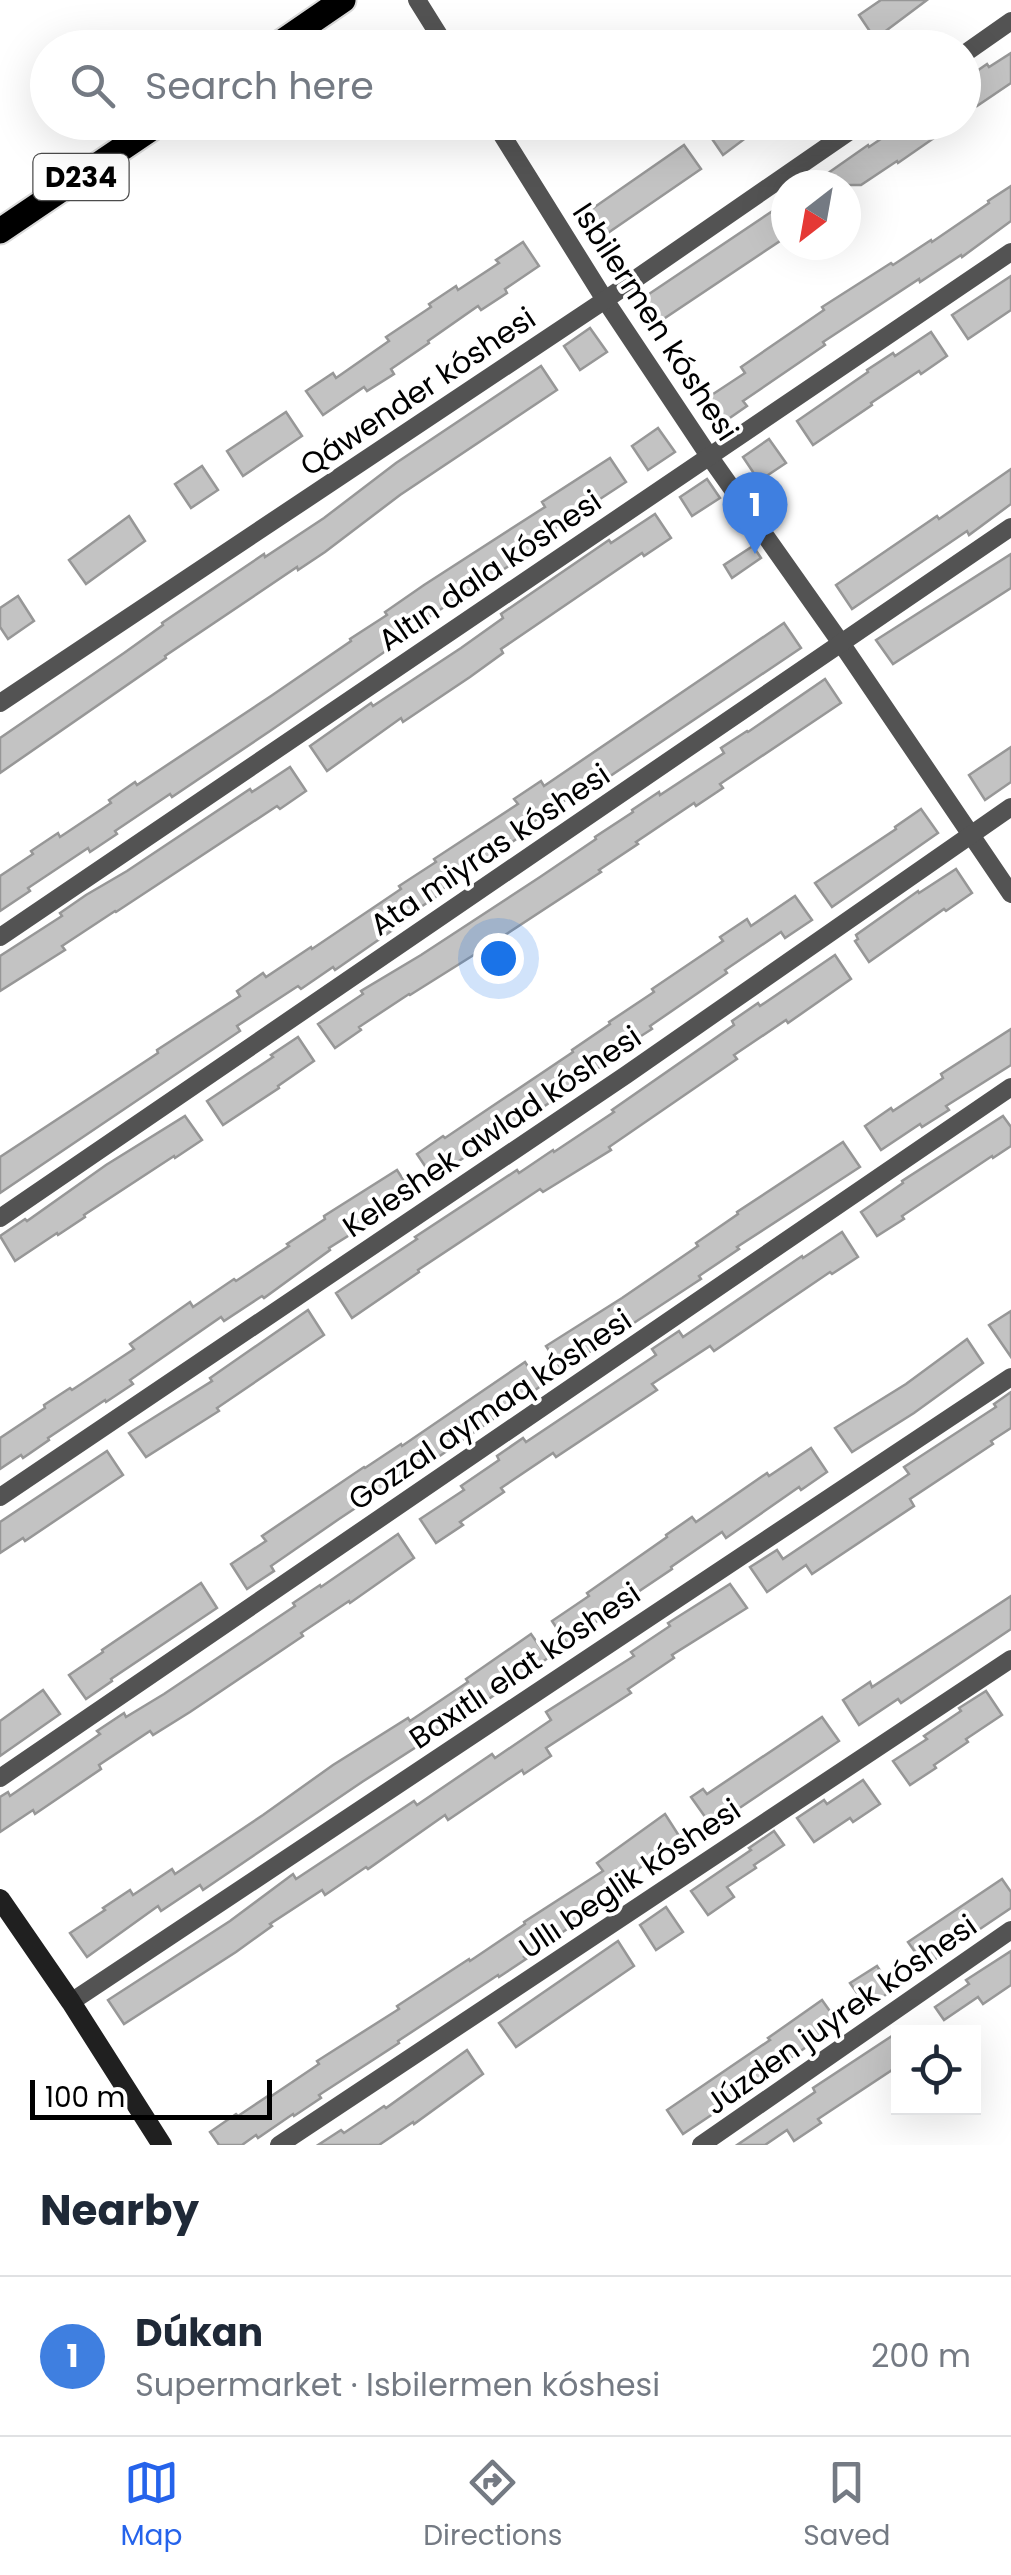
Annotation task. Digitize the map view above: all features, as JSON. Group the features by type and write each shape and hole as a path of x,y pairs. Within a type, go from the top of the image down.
{"main road":[{"path":"300,30 344,0"},
{"name":"D234","path":"0,231 135,140"}],"street":[{"path":"417,0 436,30"},
{"path":"981,42 1011,21"},
{"name":"Isbilermen kóshesi","path":"505,140 709,456 842,642 1011,894"},
{"name":"Qáwender kóshesi","path":"0,703 605,300 837,140"},
{"name":"Altın dala kóshesi","path":"0,937 1011,252"},
{"name":"Ata miyras kóshesi","path":"0,1218 1011,527"},
{"name":"Keleshek awlad kóshesi","path":"0,1497 626,1075 1011,806"},
{"name":"Gozzal aymaq kóshesi","path":"0,1778 1011,1087"},
{"name":"Baxıtlı elat kóshesi","path":"71,2002 1011,1377"},
{"name":"Ullı beglik kóshesi","path":"279,2145 1011,1658"},
{"path":"0,1899 162,2145"},
{"name":"Júzden juyrek kóshesi","path":"702,2145 1011,1930"}],"building":[{"path":"881,0 927,0 887,30 869,30 859,15"},
{"path":"1011,53 1011,83 981,103 981,68 987,64 989,67"},
{"path":"713,140 743,140 723,155"},
{"path":"879,140 931,140 861,185 861,170 832,170"},
{"path":"684,145 701,169 602,237 586,213"},
{"path":"1011,186 1011,221 962,257 920,282 919,279 823,342 825,345 743,401 747,406 721,424 704,400 745,373 741,367 824,310 822,307 932,242"},
{"path":"771,212 771,247 653,326 637,302"},
{"path":"523,242 539,266 505,289 507,293 481,310 478,306 428,341 391,369 394,374 367,391 364,387 323,415 306,391 333,373 336,378 389,341 386,337 431,307 429,304 499,263 496,260"},
{"path":"1011,276 1011,310 968,339 952,315"},
{"path":"590,328 607,352 580,370 564,346"},
{"path":"931,332 947,356 813,445 797,421 867,370"},
{"path":"541,366 557,390 0,773 0,738"},
{"path":"286,412 302,436 243,476 227,451"},
{"path":"658,428 675,452 648,470 632,446"},
{"path":"769,439 786,463 759,481 743,457"},
{"path":"610,458 626,482 548,533 551,539 481,582 270,731 172,797 170,794 90,852 88,848 28,888 30,891 0,911 0,876 33,854 31,851 58,833 60,837 135,782 137,785 271,696 387,615 385,612 545,507 542,502"},
{"path":"202,466 218,490 191,508 175,484"},
{"path":"1011,469 1011,504 852,609 836,585"},
{"path":"707,479 720,498 692,516 680,497"},
{"path":"655,514 671,538 644,556 642,553 501,649 503,653 470,677 403,722 401,718 327,771 310,746 461,648 503,618 501,614 609,540 611,543"},
{"path":"129,516 145,541 86,584 69,560"},
{"path":"753,546 761,558 732,578 724,565"},
{"path":"1011,554 1011,588 893,664 876,640"},
{"path":"18,596 34,621 8,639 0,627 0,608"},
{"path":"784,623 801,648 573,801 570,797 515,834 518,838 441,890 442,893 398,922 400,925 335,970 333,967 301,989 298,986 237,1026 240,1031 0,1193 0,1157 240,996 237,991 263,973 266,977 312,949 401,889 399,886 436,862 434,859 518,804 514,799 541,781 544,786"},
{"path":"825,679 841,703 720,784 723,788 636,842 601,872 359,1027 361,1030 335,1048 318,1024 363,994 361,991 540,877 632,810 724,753 721,748"},
{"path":"1011,747 1011,782 985,800 969,775"},
{"path":"290,767 306,791 115,911 62,946 65,950 0,991 0,956 62,916 60,913 86,895"},
{"path":"921,809 938,833 832,907 815,883"},
{"path":"956,869 972,893 869,962 855,941 856,935"},
{"path":"795,896 812,920 785,938 781,932 725,970 727,973 650,1026 652,1029 574,1086 433,1178 417,1154 573,1052 654,992 652,989 723,941 720,937 747,919 751,926"},
{"path":"835,955 851,979 734,1055 737,1059 609,1147 611,1150 543,1192 540,1189 352,1318 336,1293 517,1170 519,1173 614,1112 734,1025 732,1021"},
{"path":"1011,1029 1011,1065 946,1106 949,1110 881,1150 865,1126 943,1078 941,1074"},
{"path":"298,1037 314,1061 223,1125 207,1101"},
{"path":"185,1116 202,1140 15,1261 0,1236"},
{"path":"1003,1116 1011,1127 1011,1146 877,1236 861,1212"},
{"path":"843,1142 860,1167 737,1247 699,1276 701,1279 562,1370 546,1346 698,1246 696,1243 737,1212"},
{"path":"397,1170 413,1195 329,1248 264,1298 224,1321 221,1317 130,1380 133,1384 23,1458 21,1455 0,1469 0,1438 44,1405 134,1349 130,1344 190,1302 193,1307 236,1281 289,1246 324,1216"},
{"path":"842,1232 858,1257 714,1351 710,1346 652,1384 657,1390 556,1457 553,1453 501,1488 504,1492 436,1543 420,1519 464,1490 461,1486 499,1460 497,1456 523,1438 526,1442 656,1355 652,1349 679,1331 683,1337"},
{"path":"308,1310 324,1335 217,1408 219,1411 146,1457 129,1433 212,1381 210,1378"},
{"path":"1011,1311 1011,1357 989,1325"},
{"path":"967,1339 983,1363 852,1452 835,1428 906,1384"},
{"path":"525,1362 541,1386 339,1519 271,1566 274,1571 247,1589 231,1564 266,1541 262,1536"},
{"path":"1011,1392 1011,1428 991,1441 993,1444 910,1499 914,1506 812,1574 806,1565 767,1592 750,1567 777,1550 783,1559 909,1474 904,1467 996,1407 994,1404"},
{"path":"811,1448 827,1472 726,1538 722,1532 568,1645 552,1621 692,1517 696,1522"},
{"path":"107,1451 123,1475 25,1541 23,1538 0,1553 0,1522"},
{"path":"398,1534 414,1558 190,1712 153,1735 150,1731 35,1814 33,1810 0,1832 0,1797 8,1792 10,1796 100,1734 97,1731 164,1694"},
{"path":"201,1583 217,1608 86,1699 69,1675"},
{"path":"730,1584 747,1608 672,1655 674,1658 628,1689 631,1693 546,1748 551,1756 524,1774 522,1770 448,1820 445,1815 325,1895 322,1890 236,1952 124,2024 108,2000 230,1921 293,1874 296,1879 414,1801 417,1805 492,1754 495,1758 551,1720 546,1712 634,1656 631,1652 670,1626 668,1623"},
{"path":"1011,1596 1011,1629 901,1703 898,1699 859,1725 843,1700 870,1682 872,1687"},
{"path":"531,1634 548,1658 440,1736 438,1733 362,1782 203,1890 200,1885 161,1911 158,1906 87,1957 70,1933 130,1890 133,1895 172,1869 175,1874 333,1765 468,1682 466,1679"},
{"path":"43,1690 60,1714 0,1756 0,1721"},
{"path":"986,1691 1002,1715 910,1785 893,1761"},
{"path":"822,1717 839,1741 738,1809 734,1802 708,1821 691,1797 703,1789 707,1794"},
{"path":"863,1780 880,1804 814,1842 797,1818"},
{"path":"665,1814 681,1839 594,1900 600,1908 398,2041 294,2116 242,2145 219,2145 210,2132 270,2097 319,2064 317,2061 399,2009 397,2006 603,1871 597,1863"},
{"path":"774,1831 784,1845 727,1887 734,1897 708,1915 691,1891"},
{"path":"1002,1879 1011,1892 1011,1908 925,1966 908,1942"},
{"path":"666,1907 683,1932 656,1950 640,1925"},
{"path":"618,1941 634,1966 516,2047 499,2023"},
{"path":"1011,1951 1011,1985 983,2004 978,1997 944,2020 935,2007 969,1984 966,1980"},
{"path":"877,1966 893,1990 867,2007 850,1983"},
{"path":"822,2000 839,2024 683,2134 667,2110"},
{"path":"891,2037 891,2071 818,2119 821,2123 794,2141 787,2130 765,2145 737,2145 815,2092 813,2088"},
{"path":"467,2050 483,2074 414,2124 379,2145 318,2145 386,2108"}],"place":[{"name":"Dúkan","path":"755,554"}]}
